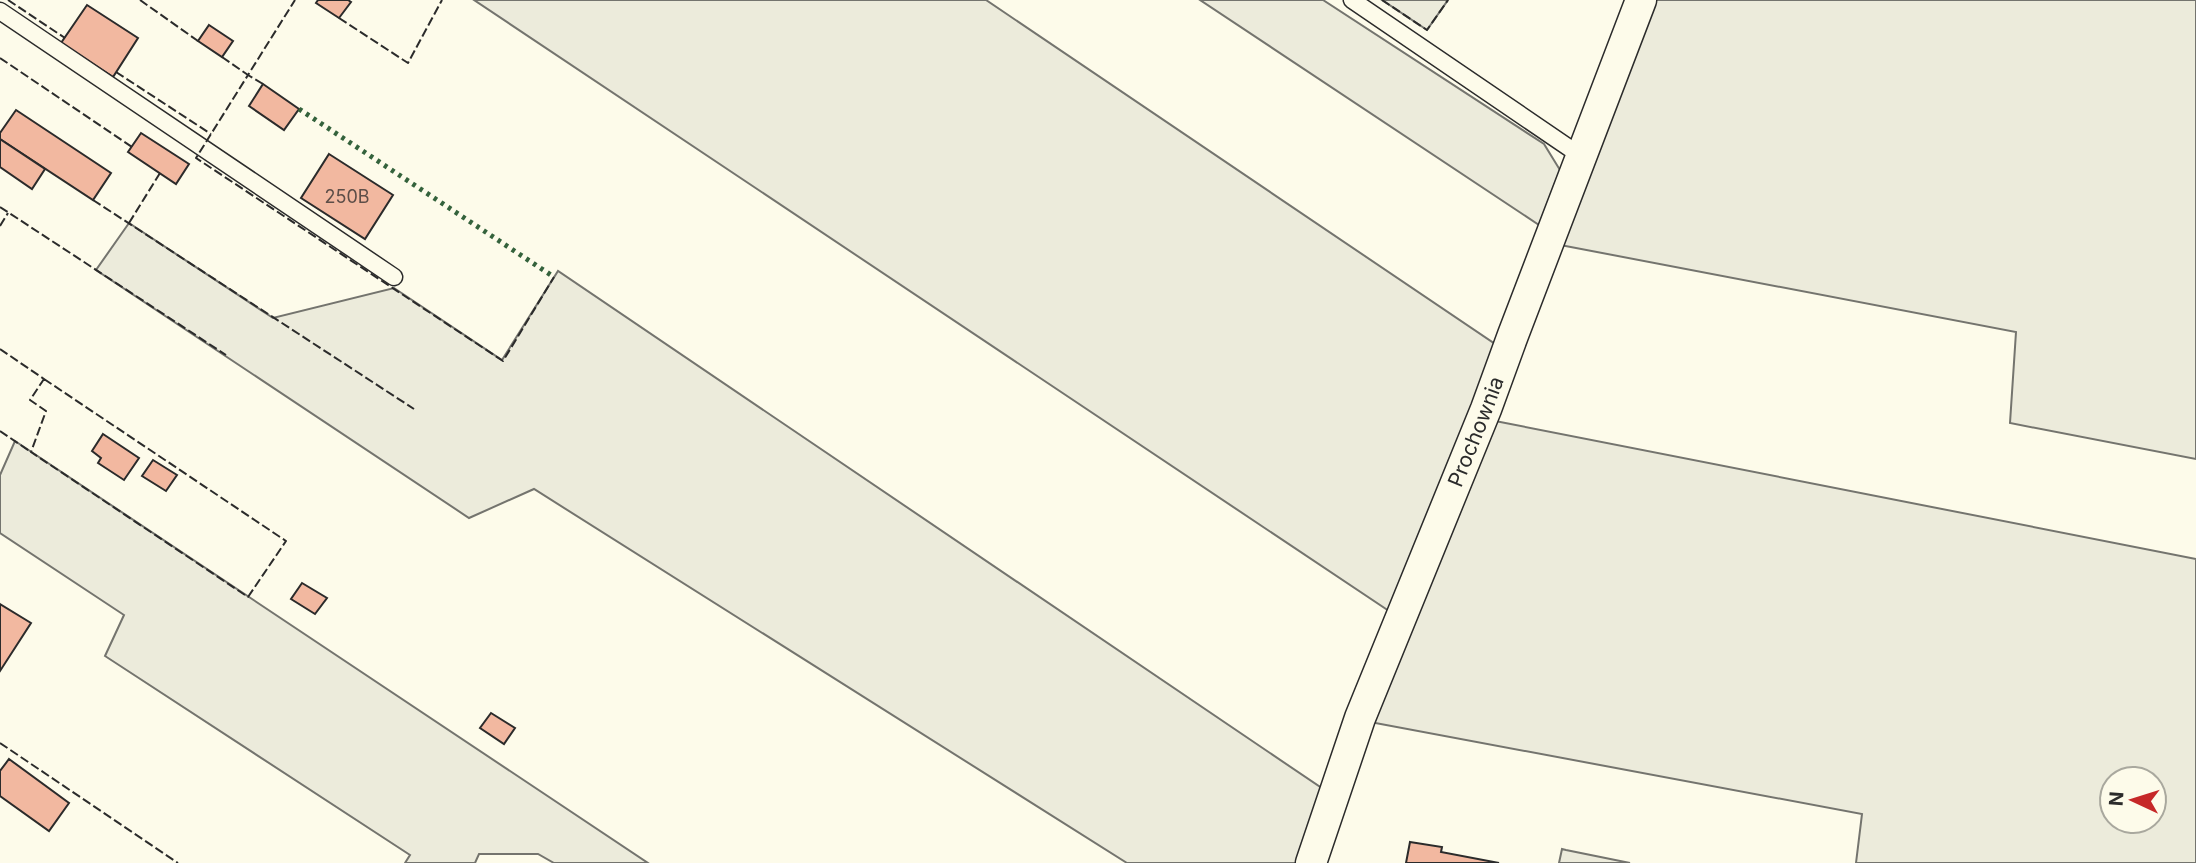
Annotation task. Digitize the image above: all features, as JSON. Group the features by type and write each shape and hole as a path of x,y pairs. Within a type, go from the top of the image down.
{"street":[{"name":"Prochownia","path":"1311,863 1360,718 1482,420 1641,0"}],"lane":[{"path":"1352,0 1581,156"},
{"path":"0,11 394,277"}],"shaded area":[{"path":"474,0 986,0 1498,346 1401,619"},
{"path":"1200,0 1323,0 1544,144 1560,170 1539,225"},
{"path":"1382,0 1448,0 1427,30"},
{"path":"1652,0 2196,0 2196,459 2010,423 2016,332 1555,244"},
{"path":"129,223 273,318 394,288 502,360 558,271 1332,795 1311,863 1127,863 534,489 469,518 96,270"},
{"path":"1490,420 2196,559 2196,863 1856,863 1862,814 1370,722"},
{"path":"15,441 648,863 554,863 538,854 479,854 475,863 405,863 410,855 105,656 124,615 0,533 0,475"},
{"path":"1562,849 1566,850 1630,863 1559,863"}],"building":[{"path":"318,0 351,2 339,18 316,3"},
{"path":"87,5 138,38 113,77 61,43"},
{"path":"209,25 233,41 222,57 198,41"},
{"path":"263,84 299,109 284,130 249,106"},
{"path":"16,110 111,173 93,200 0,139 0,133"},
{"path":"141,133 189,164 176,184 128,152"},
{"path":"0,139 45,169 32,189 0,167"},
{"path":"329,154 393,195 365,239 301,198"},
{"path":"103,434 139,458 124,480 98,463 101,458 92,451"},
{"path":"153,460 177,475 166,491 142,476"},
{"path":"302,583 327,598 315,614 291,599"},
{"path":"0,604 31,623 0,671"},
{"path":"491,713 515,728 504,744 480,728"},
{"path":"9,759 69,803 49,831 0,796 0,771"},
{"path":"1410,842 1442,847 1441,852 1499,863 1406,863"}],"hedge":[{"path":"299,109 554,277"}],"fence":[{"path":"8,0 65,38"},
{"path":"140,0 198,41"},
{"path":"222,57 248,75 295,0"},
{"path":"339,18 408,63 442,0"},
{"path":"1382,0 1427,30 1448,0"},
{"path":"0,58 132,147"},
{"path":"116,72 211,134"},
{"path":"263,84 248,75 196,158 503,361 554,277"},
{"path":"129,223 160,173"},
{"path":"93,200 414,409"},
{"path":"0,207 226,355"},
{"path":"0,226 8,213"},
{"path":"0,349 44,379"},
{"path":"44,379 286,541 248,597 31,452 46,411 30,400 44,379"},
{"path":"0,431 31,452"},
{"path":"0,743 178,863"}]}
